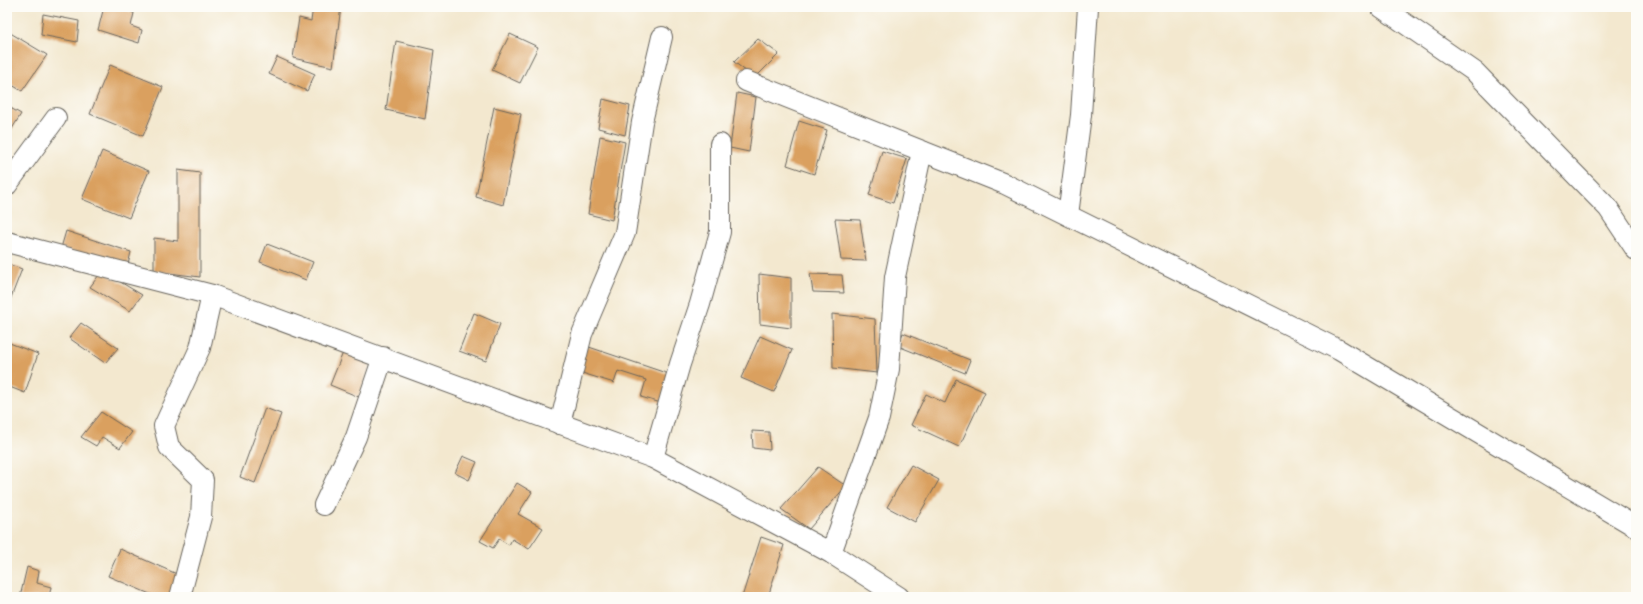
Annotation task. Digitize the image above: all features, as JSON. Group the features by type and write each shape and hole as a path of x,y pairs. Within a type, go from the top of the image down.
{"street":[{"path":"1068,216 1081,115 1088,7"},
{"path":"1381,7 1475,72 1608,208 1636,250"},
{"path":"560,424 582,334 625,232 642,122 662,37"},
{"path":"746,81 1005,184 1339,350 1636,527"},
{"path":"7,185 56,118"},
{"path":"653,458 680,364 700,304 720,232 720,144"},
{"path":"831,553 879,418 889,368 895,277 922,151"},
{"path":"7,242 212,295 653,458 831,553 900,597"},
{"path":"180,597 201,517 203,480 169,447 164,426 200,348 212,295"},
{"path":"324,505 356,437 383,358"}],"building":[{"path":"104,7 120,7 134,13 131,26 142,30 139,43 98,30"},
{"path":"313,7 341,7 333,67 293,58 299,18 311,21"},
{"path":"43,14 79,21 77,42 41,35"},
{"path":"7,31 47,55 22,91 7,82"},
{"path":"510,34 538,47 520,83 492,70"},
{"path":"758,39 779,54 755,78 734,62"},
{"path":"396,41 434,50 425,119 386,110"},
{"path":"277,57 315,74 307,91 269,74"},
{"path":"110,65 163,87 143,136 90,114"},
{"path":"737,93 756,97 749,152 730,148"},
{"path":"603,99 630,106 625,135 598,128"},
{"path":"7,106 21,114 7,137"},
{"path":"494,107 521,114 503,205 476,197"},
{"path":"799,121 827,130 814,174 787,165"},
{"path":"600,136 625,142 612,220 588,214"},
{"path":"102,151 149,171 129,218 82,199"},
{"path":"882,151 907,159 893,203 869,195"},
{"path":"178,170 200,173 200,277 154,271 154,238 178,241"},
{"path":"835,219 860,220 866,261 841,260"},
{"path":"66,231 131,252 127,269 61,248"},
{"path":"267,244 313,262 306,280 260,262"},
{"path":"8,264 22,269 7,308 7,265"},
{"path":"102,271 142,295 130,311 90,287"},
{"path":"759,274 791,278 791,328 760,324"},
{"path":"810,274 842,275 844,293 813,292"},
{"path":"474,313 500,324 486,361 459,351"},
{"path":"832,314 875,319 877,373 833,368"},
{"path":"81,323 118,348 105,363 69,338"},
{"path":"903,333 970,360 965,373 898,346"},
{"path":"760,336 792,350 774,392 741,378"},
{"path":"7,342 38,354 25,393 7,386"},
{"path":"586,346 669,374 661,403 641,397 646,380 618,371 614,383 579,372"},
{"path":"344,350 372,361 359,397 330,385"},
{"path":"956,379 985,392 959,447 911,425 926,394 945,403"},
{"path":"265,408 281,414 255,483 240,477"},
{"path":"101,412 132,432 120,448 102,437 96,446 81,437"},
{"path":"752,431 769,432 770,450 753,448"},
{"path":"463,456 477,462 469,480 455,473"},
{"path":"911,465 939,480 915,522 887,507"},
{"path":"818,467 846,486 809,529 781,509"},
{"path":"517,483 532,492 518,514 543,528 529,549 512,539 509,545 499,539 493,548 480,541"},
{"path":"761,537 784,545 768,597 742,597"},
{"path":"120,549 179,575 170,597 157,597 108,576"},
{"path":"27,567 39,571 37,583 51,587 49,597 20,597"}]}
